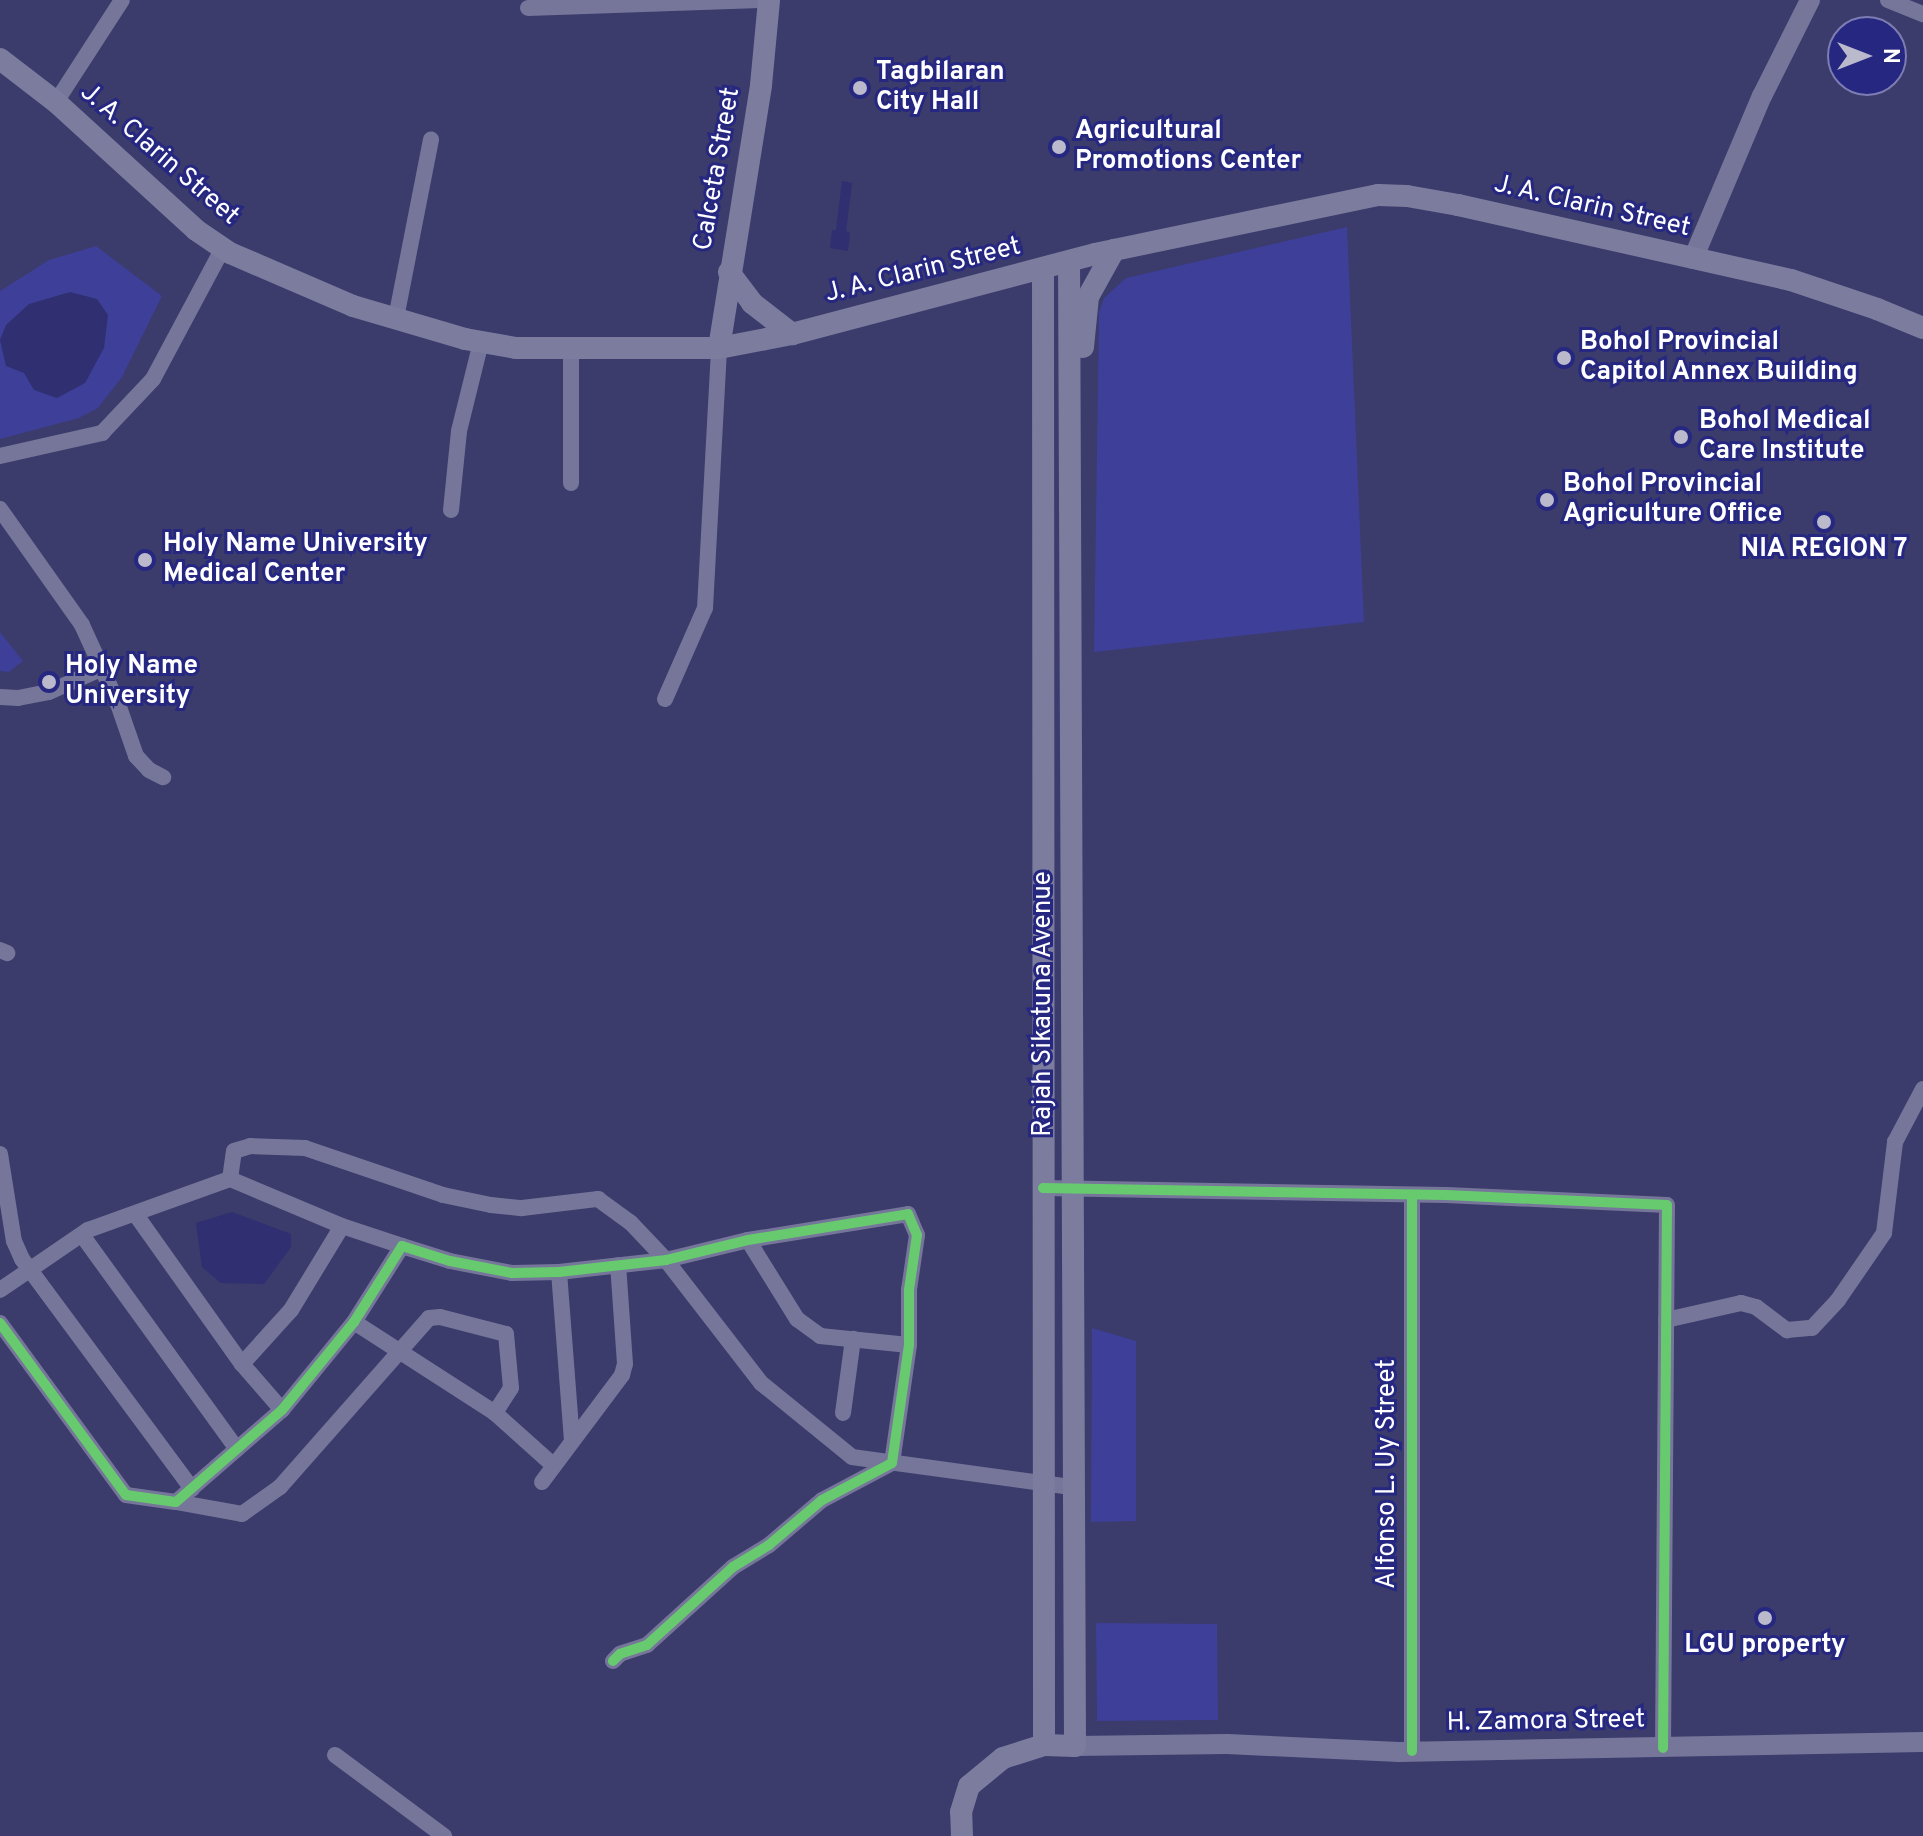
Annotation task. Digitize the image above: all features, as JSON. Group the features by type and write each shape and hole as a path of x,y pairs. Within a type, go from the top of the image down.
{"main road":[{"name":"Calceta Street","path":"719,348 761,85 769,0"},
{"name":"J. A. Clarin Street","path":"0,59 56,102 196,230 223,248 298,285 396,318 481,342 516,348 719,348 792,334 851,316 1114,250 1378,195 1508,215 1791,280 1923,328"},
{"path":"1070,373 1083,347 1088,297 1114,250"},
{"name":"Rajah Sikatuna Avenue","path":"1069,262 1073,1189 1071,1487 1075,1746"},
{"path":"1043,270 1044,1745"},
{"path":"729,272 752,303 792,334"},
{"path":"1044,644 1071,641"},
{"path":"1043,1227 1073,1228"},
{"path":"962,1836 961,1812 969,1786 1003,1758 1044,1745 1075,1746"}],"street":[{"path":"56,102 122,0"},
{"path":"528,8 760,0"},
{"path":"1693,259 1762,96 1810,0"},
{"path":"1888,0 1923,14"},
{"path":"396,318 431,139"},
{"path":"0,456 102,433 153,379 223,248"},
{"path":"451,510 459,431 481,342"},
{"path":"571,347 571,483"},
{"path":"665,699 705,608 719,348"},
{"path":"0,509 44,566 82,625 103,668 136,756 149,770 163,777"},
{"path":"0,697 18,698 49,692 103,668"},
{"path":"1666,1320 1741,1303 1756,1307 1787,1330 1812,1328 1838,1300 1884,1233 1895,1142 1923,1089"},
{"path":"230,1179 234,1151 250,1146 305,1148 443,1195 491,1205 522,1208 598,1199 630,1222 666,1260 761,1383 852,1457 1071,1487"},
{"path":"0,1154 14,1241 22,1259 192,1489"},
{"path":"0,1290 106,1222 136,1215 230,1179 342,1226 450,1261 512,1273 559,1272 666,1260 748,1240 908,1214 917,1235 909,1290 909,1345 892,1463"},
{"path":"1043,1188 1667,1205 1663,1748"},
{"name":"Alfonso L. Uy Street","path":"1412,1196 1412,1751"},
{"path":"136,1215 242,1364 282,1410"},
{"path":"242,1364 291,1310 342,1226"},
{"path":"82,1235 237,1449"},
{"path":"748,1240 797,1319 820,1336 909,1345"},
{"path":"176,1502 282,1410 354,1322 402,1246"},
{"path":"542,1482 622,1375 625,1364 618,1265"},
{"path":"559,1272 572,1441"},
{"path":"0,1323 126,1495 242,1514 280,1487 402,1353 429,1318 440,1317 506,1334 511,1388 495,1413"},
{"path":"354,1322 495,1413 554,1466"},
{"path":"843,1413 853,1339"},
{"path":"613,1661 620,1654 647,1645 733,1567 769,1545 822,1500 892,1463"},
{"name":"H. Zamora Street","path":"1075,1746 1227,1744 1412,1751 1923,1742"},
{"path":"335,1755 444,1836"}],"shaded area":[{"path":"842,181 852,183 846,231 850,233 848,251 830,248 832,230 836,230"},
{"path":"1347,227 1364,622 1094,652 1099,312 1104,298 1126,278"},
{"path":"96,246 162,296 122,377 98,408 79,418 0,439 0,291 49,260"},
{"path":"70,292 97,299 108,315 104,348 85,383 57,398 34,390 24,373 6,366 0,340 6,325 29,304"},
{"path":"0,632 23,661 9,672 0,671"},
{"path":"232,1212 291,1234 291,1247 264,1284 221,1283 202,1267 196,1223"},
{"path":"1092,1328 1136,1341 1136,1521 1091,1522"},
{"path":"1096,1623 1217,1624 1218,1720 1097,1721"}],"cycle path":[{"path":"1043,1188 1446,1195 1667,1205 1663,1748"},
{"path":"1412,1196 1412,1751"},
{"path":"0,1323 126,1495 176,1502 282,1410 354,1322 402,1246 450,1261 512,1273 559,1272 666,1260 748,1240 908,1214 917,1235 909,1290 909,1345 892,1463 822,1500 769,1545 733,1567 647,1645 620,1654 613,1661"}],"place":[{"name":"Tagbilaran City Hall","path":"860,88"},
{"name":"Agricultural Promotions Center","path":"1059,147"},
{"name":"Bohol Provincial Capitol Annex Building","path":"1564,358"},
{"name":"Bohol Medical Care Institute","path":"1681,437"},
{"name":"Bohol Provincial Agriculture Office","path":"1547,500"},
{"name":"NIA REGION 7","path":"1824,522"},
{"name":"Holy Name University Medical Center","path":"145,560"},
{"name":"Holy Name University","path":"49,682"},
{"name":"LGU property","path":"1765,1618"}]}
